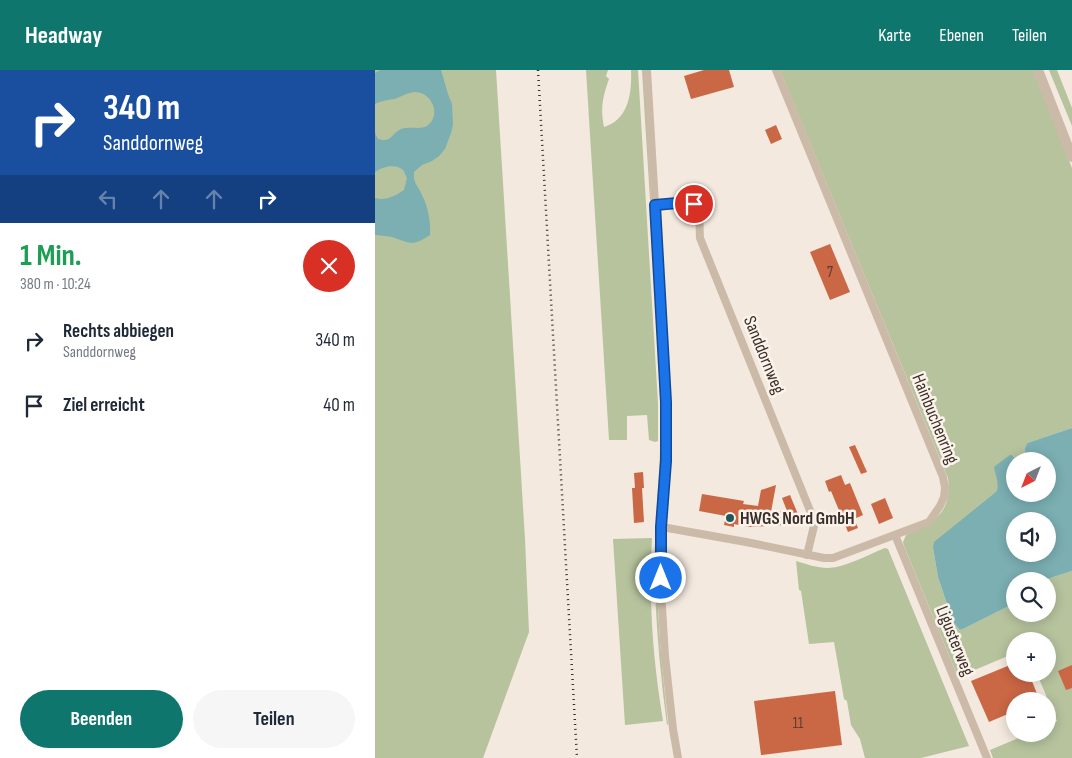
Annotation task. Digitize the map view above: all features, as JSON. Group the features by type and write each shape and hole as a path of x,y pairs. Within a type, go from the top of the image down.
{"street":[{"path":"647,70 666,388 666,461 661,527 661,592 665,656 678,758"},
{"name":"Hainbuchenring","path":"661,527 807,555 833,558 929,522 944,497 943,477 776,70"},
{"path":"1037,70 1072,157"},
{"name":"Sanddornweg","path":"655,205 689,202 694,204 697,209 700,238 813,518 814,526 807,555"},
{"name":"Ligusterweg","path":"895,535 987,758"}],"green space":[{"path":"375,70 496,70 529,632 483,758 375,758"},
{"path":"586,70 608,70 606,76 609,79 602,108 604,127 619,118 624,112 631,87 631,70 638,70 658,404 658,441 655,442 649,440 647,415 627,416 627,440 609,440"},
{"path":"642,70 644,70 662,405 663,438 661,441 656,302"},
{"path":"780,70 1033,70 1072,168 1072,428 1027,443 1025,452 1006,452 1006,469 996,493 933,548 938,577 953,622 960,630 1006,608 1006,622 1056,622 1056,576 1072,571 1072,758 993,758 990,750 1009,742 1056,742 1056,692 1045,692 1040,682 1056,682 1056,632 1006,632 1006,657 958,677 903,542 906,535 933,521 944,508 947,500 948,478"},
{"path":"1049,70 1057,70 1072,108 1072,126"},
{"path":"660,451 662,453 658,515 657,595 667,725 659,659 655,592 655,539"},
{"path":"652,538 652,622 656,672 663,721 625,725 613,539"},
{"path":"885,548 888,549 969,746 921,758 865,758 860,739 851,725 847,701 844,699 834,642 809,644 801,591 799,590 796,561 812,566 835,567 850,563"}],"water":[{"path":"380,70 441,70 452,104 453,124 445,149 439,156 422,165 414,172 415,182 427,209 430,235 411,243 392,237 375,235 375,198 387,198 401,192 404,190 407,178 403,170 392,166 375,172 375,133 378,139 386,140 401,129 427,126 434,116 433,105 427,96 416,92 375,104 375,73"},
{"path":"1072,428 1072,571 1056,576 1056,572 1006,572 1006,608 960,630 953,622 938,577 933,548 934,542 996,492 998,484 994,468 1006,458 1006,502 1056,502 1056,452 1025,452 1027,443"}],"building":[{"path":"704,70 729,70 734,87 691,99 684,76"},
{"path":"776,125 782,139 771,144 765,130"},
{"path":"830,244 850,292 830,300 810,252"},
{"path":"855,445 867,472 861,474 849,447"},
{"path":"643,472 644,522 634,523 632,488 635,488 634,473"},
{"path":"841,475 845,485 850,483 863,515 854,519 858,528 848,532 825,481"},
{"path":"776,485 771,512 787,511 782,498 790,495 802,524 750,527 734,524 734,527 724,525 726,516 699,511 702,494 744,501 743,504 758,506 761,490"},
{"path":"885,498 893,518 879,524 871,504"},
{"path":"1072,665 1072,688 1066,690 1058,671"},
{"path":"1006,667 1006,682 1032,682 1036,692 1006,692 1006,715 989,722 971,681"},
{"path":"835,691 842,745 761,755 754,701"}],"railway":[{"path":"538,70 577,758"}],"place":[{"name":"HWGS Nord GmbH","path":"730,518"}],"route":[{"path":"661,578 661,527 666,461 666,402 655,205 689,202 694,204"}]}
